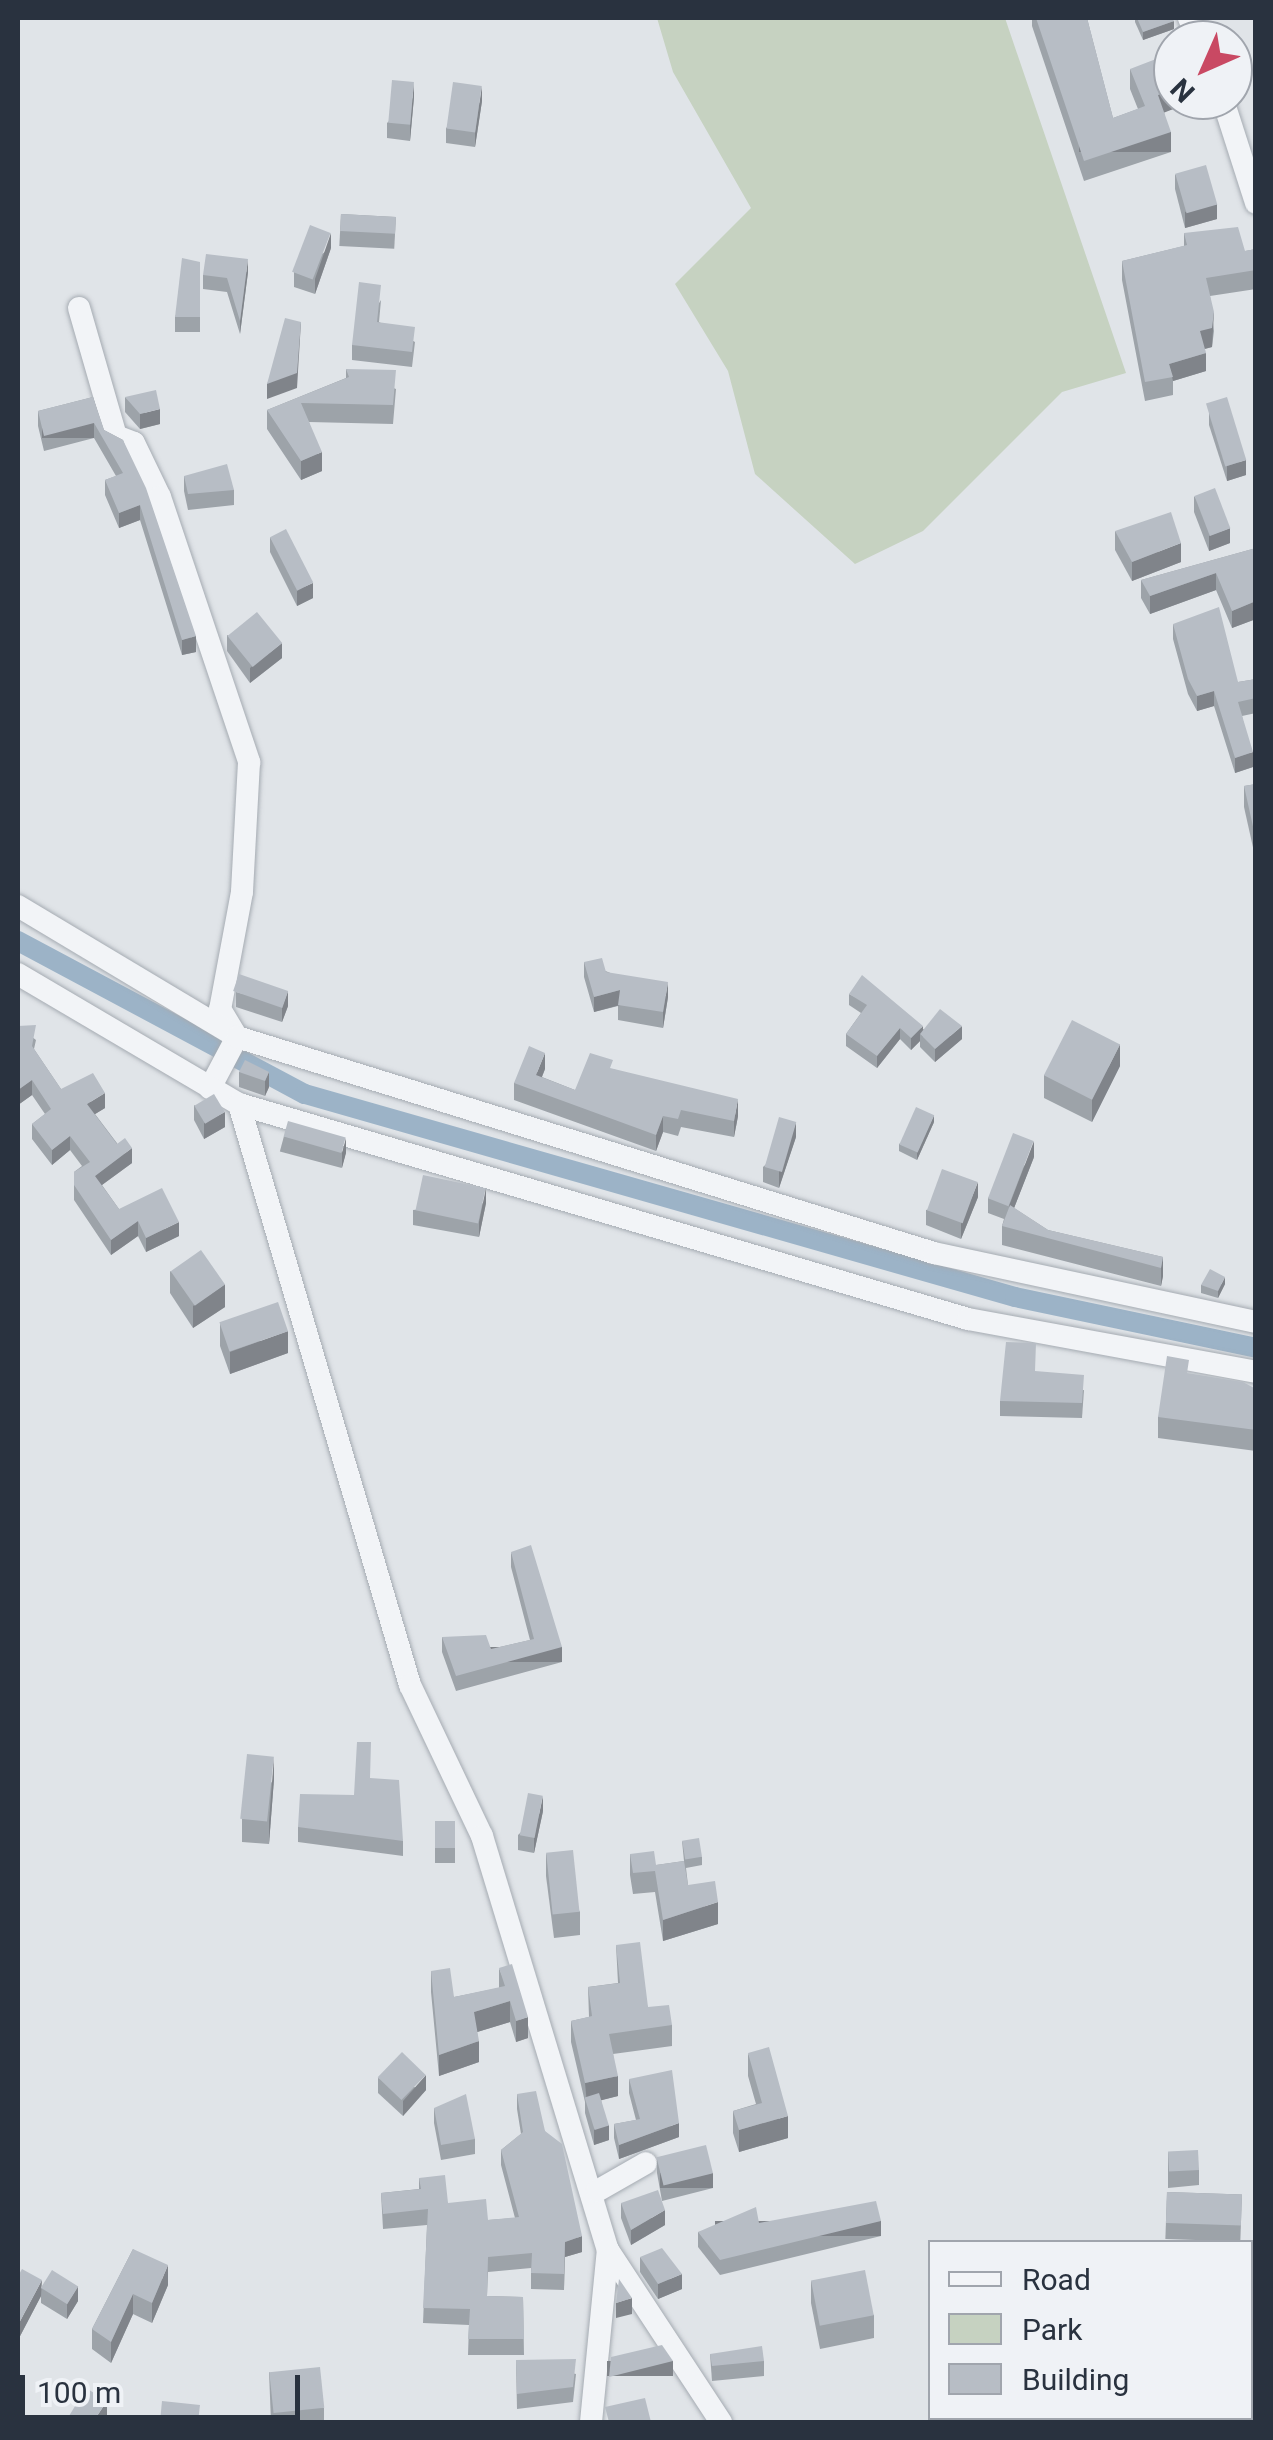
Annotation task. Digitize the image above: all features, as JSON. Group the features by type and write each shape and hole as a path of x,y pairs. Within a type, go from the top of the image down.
{"street":[{"path":"1235,120 1249,142 1256,202"},
{"path":"79,308 116,436 134,443 160,498 248,762 242,892 220,1009 237,1037"},
{"path":"18,906 237,1037 934,1253 1256,1322"},
{"path":"18,974 238,1104 968,1319 1256,1372"},
{"path":"210,1088 237,1037"},
{"path":"238,1104 410,1685 482,1836 597,2191 608,2250 591,2422"},
{"path":"597,2191 646,2163"},
{"path":"608,2250 721,2422"}],"green space":[{"path":"657,18 1005,18 1126,373 1062,392 923,531 855,564 755,474 728,371 675,284 751,208 673,72"}],"building":[{"path":"1036,18 1087,18 1113,118 1145,106 1130,69 1153,60 1153,120 1167,120 1171,132 1084,161"},
{"path":"1137,18 1173,20 1153,20 1153,28 1143,32"},
{"path":"392,80 414,82 410,125 388,123"},
{"path":"453,82 482,86 475,133 446,129"},
{"path":"1206,165 1217,204 1187,213 1175,174"},
{"path":"341,214 396,217 395,234 340,231"},
{"path":"310,225 331,233 313,280 292,272"},
{"path":"1238,227 1245,251 1256,249 1256,270 1206,278 1214,312 1212,328 1200,331 1206,353 1169,364 1173,377 1145,382 1122,261 1187,245 1184,233"},
{"path":"206,254 248,259 240,321 227,278 203,275"},
{"path":"182,258 200,262 200,317 175,317"},
{"path":"359,282 381,285 377,322 415,327 412,352 352,345"},
{"path":"285,318 301,322 297,373 267,384"},
{"path":"346,369 396,370 393,405 301,403 322,452 301,461 267,410 349,377"},
{"path":"156,390 160,409 140,414 125,397"},
{"path":"93,397 104,430 123,440 146,488 196,636 182,640 140,505 119,513 105,480 123,473 94,423 44,436 38,411"},
{"path":"1227,397 1246,460 1225,467 1206,403"},
{"path":"227,464 234,490 188,494 184,476"},
{"path":"1215,488 1230,528 1210,536 1194,496"},
{"path":"1171,512 1181,543 1132,562 1115,531"},
{"path":"286,529 313,582 297,591 270,537"},
{"path":"1256,548 1256,601 1232,611 1216,573 1150,596 1141,580"},
{"path":"1219,607 1238,682 1256,679 1256,698 1238,702 1253,752 1235,758 1214,691 1197,696 1188,679 1173,624"},
{"path":"257,612 282,643 253,667 227,636"},
{"path":"1256,784 1256,840 1244,786"},
{"path":"602,958 606,972 668,982 663,1012 618,1005 620,990 594,997 584,962"},
{"path":"239,974 288,991 282,1008 233,991"},
{"path":"862,975 923,1026 911,1038 900,1028 877,1056 846,1034 867,1005 849,994"},
{"path":"940,1009 962,1026 935,1049 920,1034"},
{"path":"1072,1020 1120,1045 1092,1100 1044,1075"},
{"path":"36,1025 32,1046 61,1089 93,1073 105,1093 87,1104 117,1144 125,1138 132,1148 95,1176 119,1209 162,1188 179,1222 146,1238 138,1221 111,1240 74,1185 74,1172 90,1162 70,1136 52,1150 32,1124 51,1109 32,1080 18,1090 18,1026"},
{"path":"529,1046 545,1053 536,1075 575,1090 590,1053 613,1060 610,1068 738,1099 734,1121 681,1110 678,1119 663,1116 656,1135 514,1083"},
{"path":"245,1060 269,1072 265,1081 239,1072"},
{"path":"214,1094 225,1112 205,1124 194,1106"},
{"path":"916,1107 934,1115 918,1153 899,1144"},
{"path":"779,1117 796,1122 782,1172 765,1167"},
{"path":"288,1121 346,1138 341,1153 284,1136"},
{"path":"1013,1133 1034,1141 1008,1206 988,1198"},
{"path":"942,1169 978,1182 963,1223 927,1210"},
{"path":"423,1175 486,1188 478,1224 416,1210"},
{"path":"1010,1205 1048,1230 1163,1257 1161,1268 1002,1226"},
{"path":"201,1250 225,1284 195,1306 171,1271"},
{"path":"1210,1269 1225,1277 1218,1291 1201,1285"},
{"path":"278,1302 288,1331 229,1351 219,1322"},
{"path":"1006,1342 1036,1343 1035,1371 1084,1375 1082,1403 1000,1401"},
{"path":"1167,1356 1189,1360 1187,1373 1243,1382 1256,1389 1256,1430 1158,1417"},
{"path":"531,1545 562,1647 456,1676 442,1637 486,1635 491,1649 534,1639 511,1552"},
{"path":"357,1742 371,1742 370,1778 399,1780 403,1841 298,1827 300,1794 354,1795"},
{"path":"247,1754 274,1757 267,1821 240,1819"},
{"path":"528,1793 543,1796 535,1838 520,1835"},
{"path":"435,1821 455,1821 455,1848 435,1848"},
{"path":"699,1838 702,1857 685,1859 682,1841"},
{"path":"573,1850 579,1912 553,1914 546,1853"},
{"path":"654,1851 656,1865 684,1861 688,1885 715,1881 718,1902 663,1920 655,1871 633,1873 630,1854"},
{"path":"640,1942 648,2007 669,2005 672,2025 609,2034 618,2076 585,2083 571,2021 592,2016 588,1987 620,1983 616,1945"},
{"path":"512,1964 528,2017 516,2021 510,2001 474,2012 479,2041 439,2055 431,1971 450,1968 454,1997 505,1986 499,1968"},
{"path":"769,2047 788,2116 739,2130 733,2111 762,2103 748,2053"},
{"path":"402,2052 426,2075 401,2100 378,2077"},
{"path":"672,2070 679,2123 619,2145 614,2124 640,2119 629,2079"},
{"path":"536,2091 545,2131 562,2144 582,2236 565,2242 564,2274 531,2273 532,2253 488,2257 487,2296 523,2297 524,2339 468,2339 470,2309 423,2308 428,2209 383,2214 381,2193 421,2189 419,2178 445,2175 448,2203 486,2199 488,2220 519,2217 501,2150 523,2132 517,2094"},
{"path":"599,2093 609,2126 595,2130 585,2097"},
{"path":"466,2094 475,2139 441,2145 434,2108"},
{"path":"706,2145 713,2173 664,2185 657,2157"},
{"path":"1198,2150 1199,2170 1169,2172 1168,2152"},
{"path":"658,2190 665,2210 631,2230 621,2203"},
{"path":"1167,2192 1242,2195 1241,2226 1166,2223"},
{"path":"876,2201 881,2221 720,2260 698,2232 756,2207 759,2223"},
{"path":"662,2248 682,2274 658,2284 640,2257"},
{"path":"133,2249 168,2265 152,2303 133,2294 111,2342 92,2329"},
{"path":"22,2269 42,2280 18,2325 18,2276"},
{"path":"52,2270 78,2286 67,2304 41,2288"},
{"path":"865,2270 874,2315 820,2326 811,2280"},
{"path":"619,2279 632,2298 616,2303"},
{"path":"662,2345 673,2361 609,2377 611,2357"},
{"path":"762,2346 764,2361 712,2366 710,2354"},
{"path":"576,2359 573,2387 517,2394 516,2360"},
{"path":"320,2367 324,2408 274,2413 269,2372"},
{"path":"86,2388 107,2401 93,2422 79,2422 69,2416"},
{"path":"645,2398 651,2422 609,2422 605,2407"},
{"path":"162,2401 200,2405 198,2422 160,2422"}],"waterway":[{"path":"18,941 305,1094 1015,1297 1256,1348"}]}
